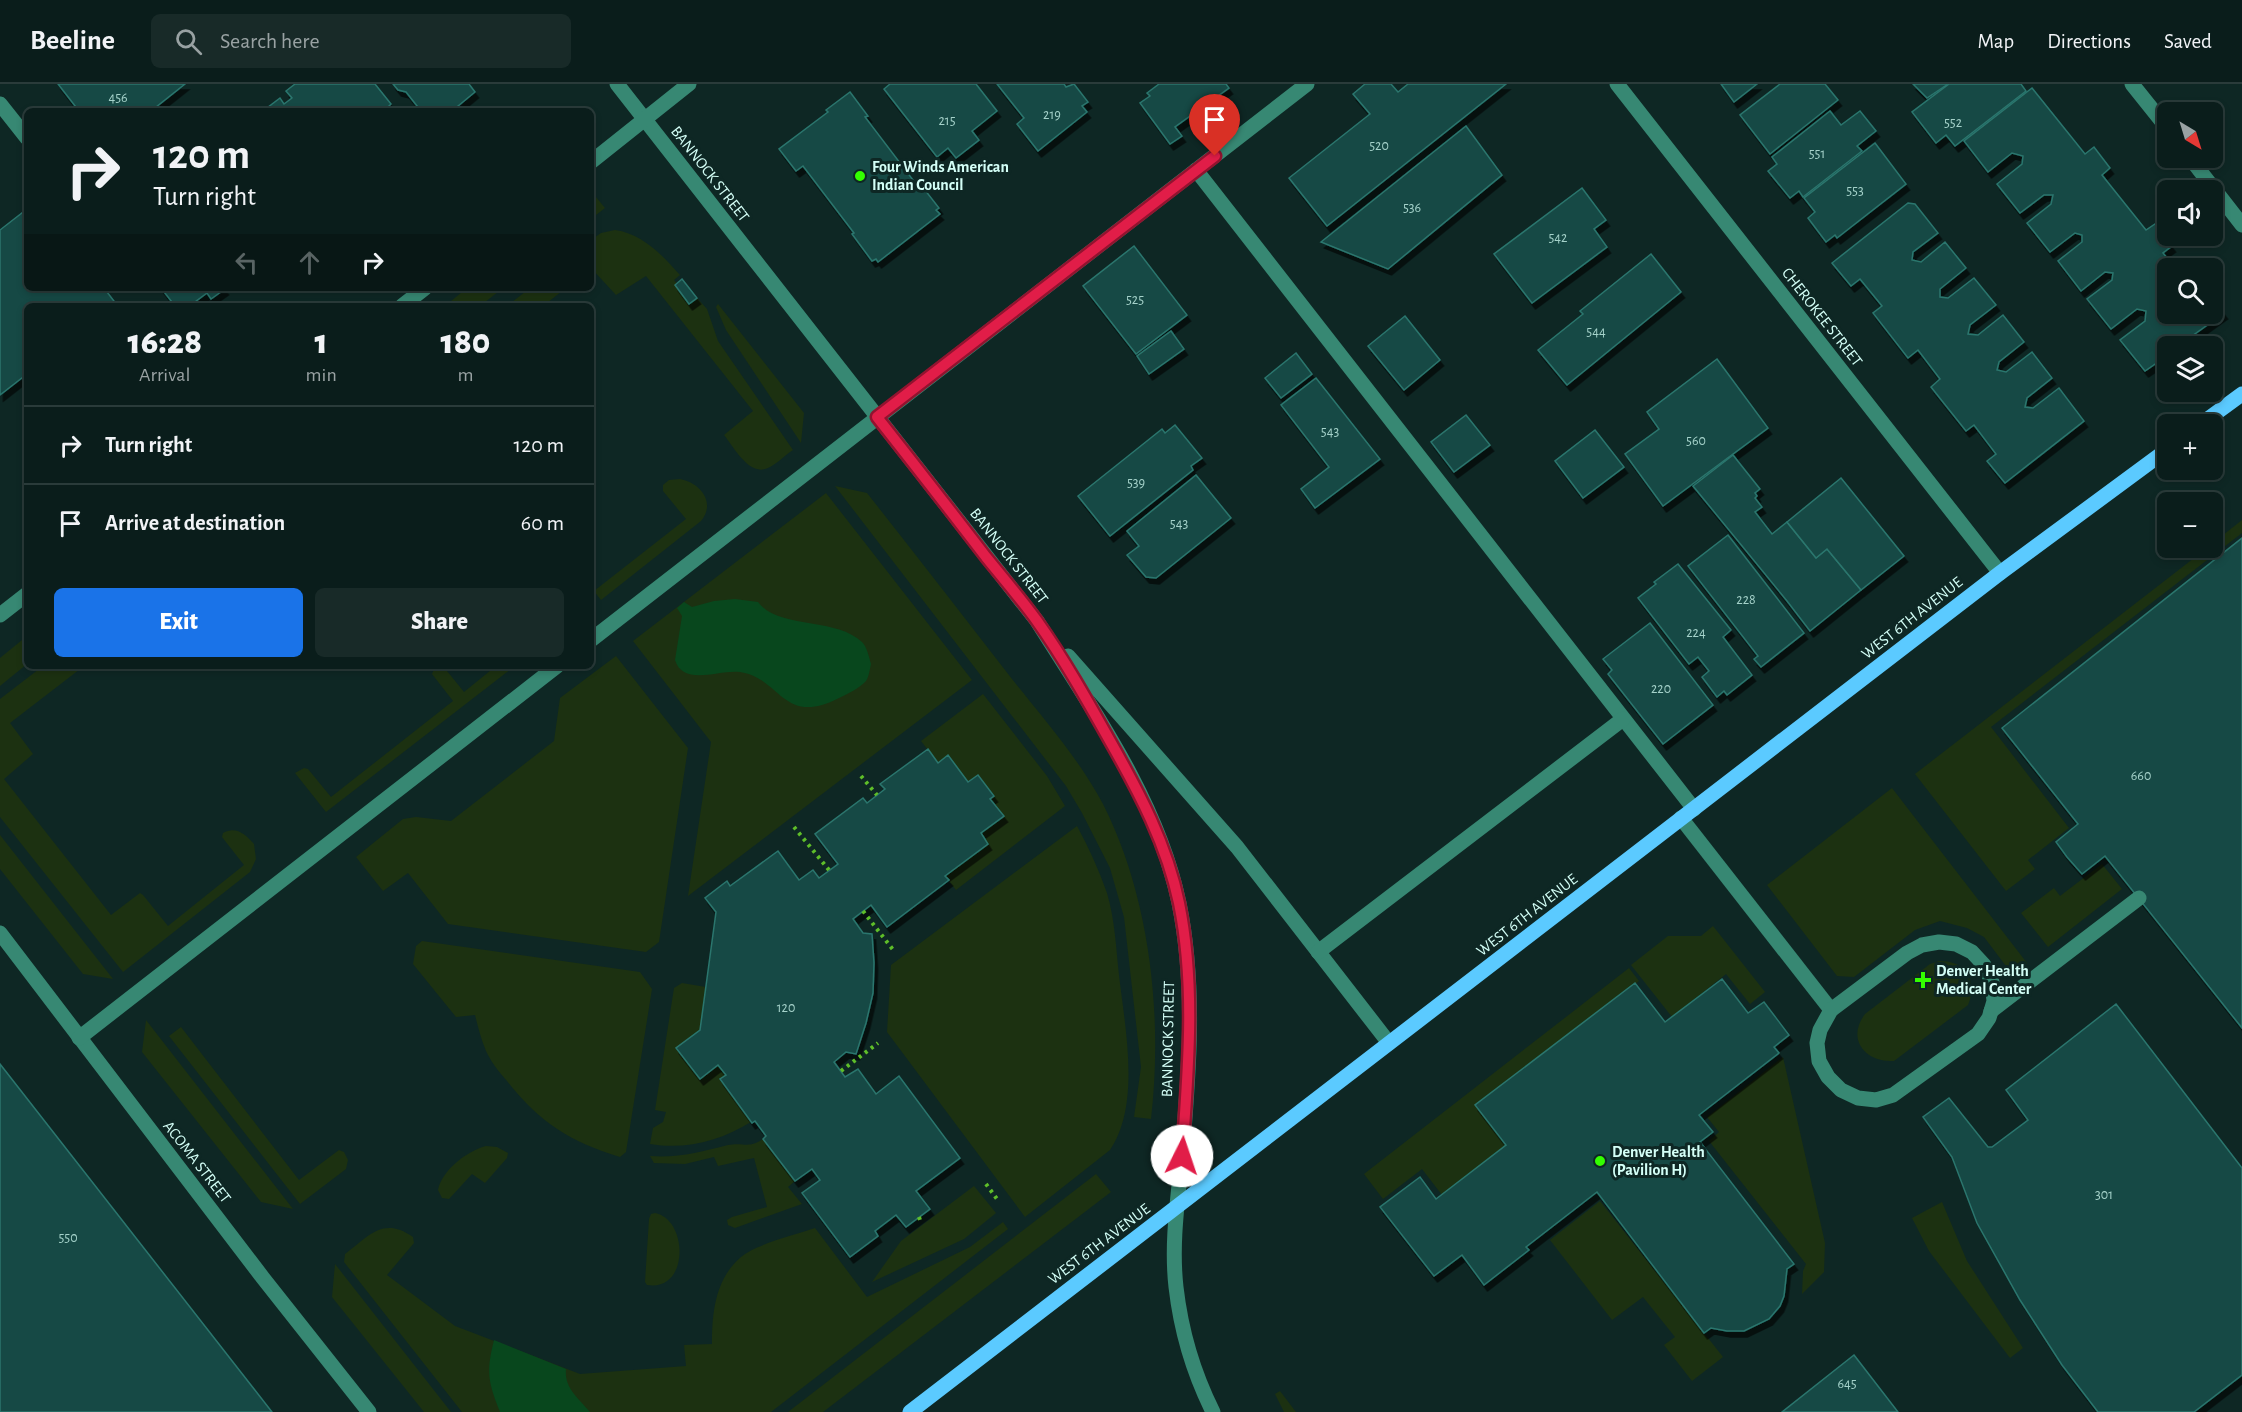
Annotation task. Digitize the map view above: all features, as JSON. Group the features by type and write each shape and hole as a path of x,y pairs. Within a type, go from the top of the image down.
{"main road":[{"path":"2215,414 2242,394"},
{"name":"WEST 6TH AVENUE","path":"910,1412 2000,573 2157,457"}],"street":[{"name":"BANNOCK STREET","path":"617,84 1037,621 1088,701 1132,780 1168,861 1179,903 1190,1008 1189,1054 1177,1208 1176,1286 1188,1353 1213,1412"},
{"path":"594,160 690,84"},
{"path":"594,638 1307,84"},
{"name":"CHEROKEE STREET","path":"1617,84 2000,573"},
{"path":"2132,84 2157,115"},
{"path":"0,104 24,134"},
{"path":"2198,168 2242,225"},
{"path":"1196,170 1623,719 1688,814 1830,1010"},
{"path":"406,303 421,291"},
{"path":"0,615 24,596"},
{"path":"1037,621 1237,847 1389,1043"},
{"path":"79,1038 553,669"},
{"path":"1318,952 1623,719"},
{"path":"1991,1011 2139,898"},
{"name":"ACOMA STREET","path":"0,933 369,1412"},
{"path":"1939,942 1956,944 1972,952 1984,965 1992,982 1994,1000 1989,1018 1978,1034 1893,1095 1876,1100 1858,1098 1841,1090 1828,1077 1819,1061 1817,1043 1820,1030 1830,1010 1907,953 1922,945 1939,942"}],"path":[{"path":"861,776 877,795"},
{"path":"794,826 829,870"},
{"path":"863,912 894,951"},
{"path":"841,1071 878,1043"},
{"path":"986,1184 998,1199"}],"shaded area":[{"path":"594,195 605,208 594,217"},
{"path":"615,230 634,236 659,253 680,275 674,280 692,301 697,298 707,309 718,341 793,450 763,470 756,469 743,460 724,435 753,411 646,276 616,295 594,271 594,238 601,233"},
{"path":"463,291 499,291 484,303 449,303"},
{"path":"526,291 562,291 547,303 511,303"},
{"path":"718,304 804,413 801,443 726,330 716,307"},
{"path":"680,479 700,489 704,495 707,507 701,521 601,600 594,591 686,519 663,491 663,485 669,480"},
{"path":"835,486 867,493 1060,740 1094,787 1103,804 1132,878 1149,958 1155,1039 1151,1119 1134,1117 1141,1067 1124,917 1110,868 1066,786"},
{"path":"826,493 972,680 688,896 711,742 633,641"},
{"path":"2242,520 2242,533 2223,548 2223,535"},
{"path":"2194,558 2210,558 1991,727 2069,828 2028,860 2035,869 2006,891 1915,774"},
{"path":"735,599 758,602 779,616 823,625 851,634 862,642 868,652 871,664 866,681 839,698 806,707 794,704 754,676 740,672 694,675 679,668 675,660 682,616 677,608 684,602 692,607 714,601"},
{"path":"24,638 24,666 0,686 0,658"},
{"path":"616,656 688,748 659,942 646,952 448,924 408,873 383,891 356,857 403,819 416,817 451,821 554,741 560,698"},
{"path":"39,669 80,669 10,723 33,754 4,779 111,915 140,893 168,926 244,865 222,837 223,833 228,831 240,832 254,844 256,859 250,872 123,972 0,817 0,699"},
{"path":"434,669 445,669 464,692 492,669 511,669 326,812 295,773 304,768 308,769 331,797 453,701 432,674"},
{"path":"983,694 1047,776 1065,806 956,890 945,876 988,844 981,833 1004,816 990,799 993,795 978,775 968,782 949,756 938,763 921,741"},
{"path":"1892,788 2027,963 2012,974 1984,937 1967,928 1940,921 1915,930 1854,977 1837,976 1767,885"},
{"path":"1077,826 1101,876 1112,913 1127,1042 1128,1088 1125,1111 1120,1131 1110,1150 1025,1217 887,1032 891,965"},
{"path":"0,835 113,979 83,974 0,869"},
{"path":"2102,864 2122,889 2048,947 2021,913 2054,888 2060,896"},
{"path":"1713,926 1765,992 1750,1004 1726,974 1672,1017 1631,965 1668,936 1701,936"},
{"path":"422,941 640,972 652,989 626,1152 620,1157 571,1137 544,1119 519,1096 490,1059 475,1015 456,1017 413,964 416,946"},
{"path":"1939,961 1956,964 1967,974 1971,988 1968,1005 1894,1061 1884,1061 1867,1054 1858,1040 1857,1032 1865,1014 1930,964"},
{"path":"1629,968 1639,981 1478,1107 1507,1144 1442,1195 1422,1169 1383,1199 1364,1174"},
{"path":"682,983 706,987 700,1030 676,1048 718,1065 726,1075 720,1080 751,1122 715,1139 690,1145 650,1144 653,1128 663,1122 666,1112 655,1110 674,988"},
{"path":"146,1020 293,1209 261,1202 142,1052"},
{"path":"181,1027 299,1180 339,1150 344,1152 348,1160 346,1169 300,1204 169,1036"},
{"path":"1783,1057 1825,1243 1824,1272 1802,1294 1803,1271 1806,1264 1709,1141 1719,1132 1707,1117"},
{"path":"763,1139 795,1181 788,1187 802,1204 735,1228 728,1225 727,1220 767,1207 754,1158 718,1166 714,1157 685,1164 654,1163 650,1156 689,1154 734,1144 750,1145"},
{"path":"486,1146 497,1147 508,1153 507,1158 485,1183 472,1174 449,1199 442,1198 438,1190 450,1169 471,1152"},
{"path":"1096,1174 1111,1192 823,1412 788,1412"},
{"path":"974,1186 996,1213 964,1239 872,1282 901,1241"},
{"path":"1600,1201 1723,1357 1692,1381 1664,1345 1675,1337 1643,1297 1612,1320 1550,1240"},
{"path":"1942,1202 1967,1261 2023,1348 2010,1358 1929,1251 1912,1218"},
{"path":"655,1213 666,1218 674,1228 680,1254 671,1278 661,1284 647,1285 645,1282 649,1219 651,1214"},
{"path":"1003,1222 1008,1229 771,1412 462,1412 344,1262 345,1254 369,1235 385,1228 402,1231 413,1237 414,1243 387,1275 455,1326 580,1374 686,1366 684,1345 712,1344 717,1297 720,1286 732,1266 748,1252 766,1244 815,1228 867,1297 970,1247"},
{"path":"335,1264 451,1412 424,1412 332,1297"},
{"path":"494,1340 566,1369 567,1382 590,1412 500,1412 493,1393 489,1369"},
{"path":"1280,1391 1296,1412 1284,1412 1275,1394"}],"building":[{"path":"58,84 185,84 155,108 77,108"},
{"path":"295,84 375,84 391,104 389,108 267,108 280,98 284,104 292,98 286,91"},
{"path":"393,84 469,84 475,92 456,108 419,108 406,92 398,90"},
{"path":"890,84 976,84 997,111 972,131 979,140 956,158 948,148 937,157 884,89"},
{"path":"997,84 1064,84 1066,87 1074,84 1088,102 1082,106 1087,112 1038,151 1017,124 1024,118"},
{"path":"1159,84 1226,84 1229,88 1175,127 1182,136 1170,144 1140,103 1150,96 1147,93"},
{"path":"1365,84 1391,84 1398,92 1408,84 1506,84 1327,226 1289,178 1370,114 1353,94"},
{"path":"1721,84 1757,84 1734,102"},
{"path":"1780,84 1825,84 1838,100 1770,154 1740,115"},
{"path":"1913,84 1948,84 1927,98"},
{"path":"1949,84 2021,84 2026,91 1955,146 1946,135 1936,143 1912,112"},
{"path":"2032,88 2085,154 2094,147 2110,168 2102,175 2146,230 2155,224 2157,246 2172,246 2163,253 2167,258 2157,258 2157,324 2209,324 2192,336 2157,336 2157,363 2145,371 2120,340 2145,321 2146,311 2137,309 2111,329 2087,299 2112,280 2113,273 2105,272 2081,291 2058,261 2082,242 2082,235 2075,233 2050,252 2027,223 2051,204 2053,195 2044,195 2020,213 1997,184 2022,164 2023,156 2012,153 1988,172 1964,141"},
{"name":"Four Winds American Indian Council","path":"850,92 868,116 865,117 916,184 918,181 939,208 936,210 940,214 878,262 876,259 872,261 852,234 854,233 803,166 796,171 779,149 828,112 826,110"},
{"path":"1830,111 1841,125 1860,111 1876,131 1857,146 1862,151 1803,197 1799,191 1790,198 1768,171 1777,164 1772,157"},
{"path":"1466,126 1502,175 1388,269 1321,242"},
{"path":"1875,143 1906,184 1837,238 1835,235 1826,242 1808,218 1815,212 1804,198"},
{"path":"1582,188 1606,220 1594,229 1607,247 1532,303 1494,254"},
{"path":"1908,203 1915,204 1938,233 1913,252 1912,260 1921,262 1945,242 1966,268 1940,289 1940,297 1948,298 1974,278 1996,305 1970,325 1968,334 1978,335 2003,315 2024,342 1999,362 1997,370 2006,372 2032,352 2052,378 2027,398 2025,407 2033,408 2059,388 2084,421 2005,483 1987,461 1996,454 1974,425 1966,431 1931,387 1940,379 1918,350 1908,358 1873,313 1882,306 1860,279 1851,286 1832,263"},
{"path":"24,211 24,291 106,291 115,303 24,303 24,376 0,395 0,230"},
{"path":"1134,246 1187,315 1136,354 1083,286"},
{"path":"1651,254 1681,292 1567,385 1538,350 1583,314 1580,311"},
{"path":"682,279 697,298 689,304 675,285"},
{"path":"163,291 222,291 211,299 207,293 195,303 173,303"},
{"path":"1405,316 1440,360 1404,390 1368,346"},
{"path":"1171,331 1184,349 1149,374 1137,356"},
{"path":"1296,353 1312,374 1281,398 1265,378"},
{"path":"1717,359 1768,428 1663,506 1625,454 1659,429 1647,412"},
{"path":"1316,378 1380,459 1315,508 1301,489 1329,467 1281,405"},
{"path":"1466,415 1490,445 1454,472 1431,442"},
{"path":"1175,425 1202,458 1191,466 1193,470 1110,536 1078,496 1162,429 1165,433"},
{"path":"1595,430 1624,467 1583,498 1555,461"},
{"path":"1733,455 1760,489 1755,493 1757,496 1755,498 1762,507 1755,512 1772,534 1787,522 1816,558 1827,549 1861,590 1810,631 1693,486"},
{"path":"1196,475 1231,518 1156,578 1146,577 1127,555 1139,546 1127,531"},
{"path":"1841,478 1904,556 1861,590 1827,549 1816,558 1787,522"},
{"path":"1728,535 1804,633 1761,667 1754,659 1758,656 1688,566"},
{"path":"2242,538 2242,1028 2105,856 2082,874 2067,857 2056,842 2078,824 2002,728 2217,558 2223,558 2223,553"},
{"path":"1678,564 1731,630 1723,637 1752,675 1727,695 1724,691 1717,697 1702,677 1709,671 1698,657 1689,664 1638,598 1656,584 1654,582"},
{"path":"1650,623 1713,705 1663,744 1608,674 1612,670 1603,659"},
{"path":"928,749 938,763 948,755 968,782 978,775 994,796 990,799 1004,816 981,833 988,844 945,876 949,880 887,927 871,905 853,919 863,933 872,934 873,993 856,1054 846,1052 834,1062 845,1077 858,1069 876,1094 899,1076 960,1158 916,1191 930,1209 906,1227 896,1215 875,1231 878,1236 850,1257 802,1193 820,1180 812,1169 795,1181 763,1139 766,1136 755,1121 752,1123 720,1079 726,1075 718,1065 700,1079 676,1048 700,1030 716,912 705,898 727,881 730,886 778,851 799,880 813,870 819,878 838,864 815,834 863,798 867,803 885,789 880,784"},
{"name":"Denver Health (Pavilion H)","path":"1722,979 1748,1013 1764,1002 1789,1035 1774,1047 1779,1053 1699,1115 1713,1132 1700,1142 1794,1264 1787,1269 1784,1296 1780,1306 1769,1319 1744,1331 1711,1328 1704,1333 1597,1192 1526,1247 1529,1250 1484,1285 1462,1255 1434,1276 1380,1207 1420,1177 1436,1199 1506,1145 1475,1105 1635,983 1665,1022"},
{"path":"2116,1004 2242,1168 2242,1375 2194,1412 2098,1412 2062,1365 2020,1300 1977,1223 1952,1157 1923,1117 1949,1098 1988,1147 1992,1147 2028,1120 2006,1090"},
{"path":"0,1064 272,1412 0,1412"},
{"path":"1854,1355 1898,1412 1782,1412"}],"place":[{"name":"Four Winds American Indian Council","path":"860,176"},
{"name":"Denver Health Medical Center","path":"1923,980"},
{"name":"Denver Health (Pavilion H)","path":"1600,1161"}],"route":[{"path":"1182,1156 1190,1008 1186,959 1179,903 1168,861 1152,821 1088,701 1037,621 877,417 1215,156"}]}
